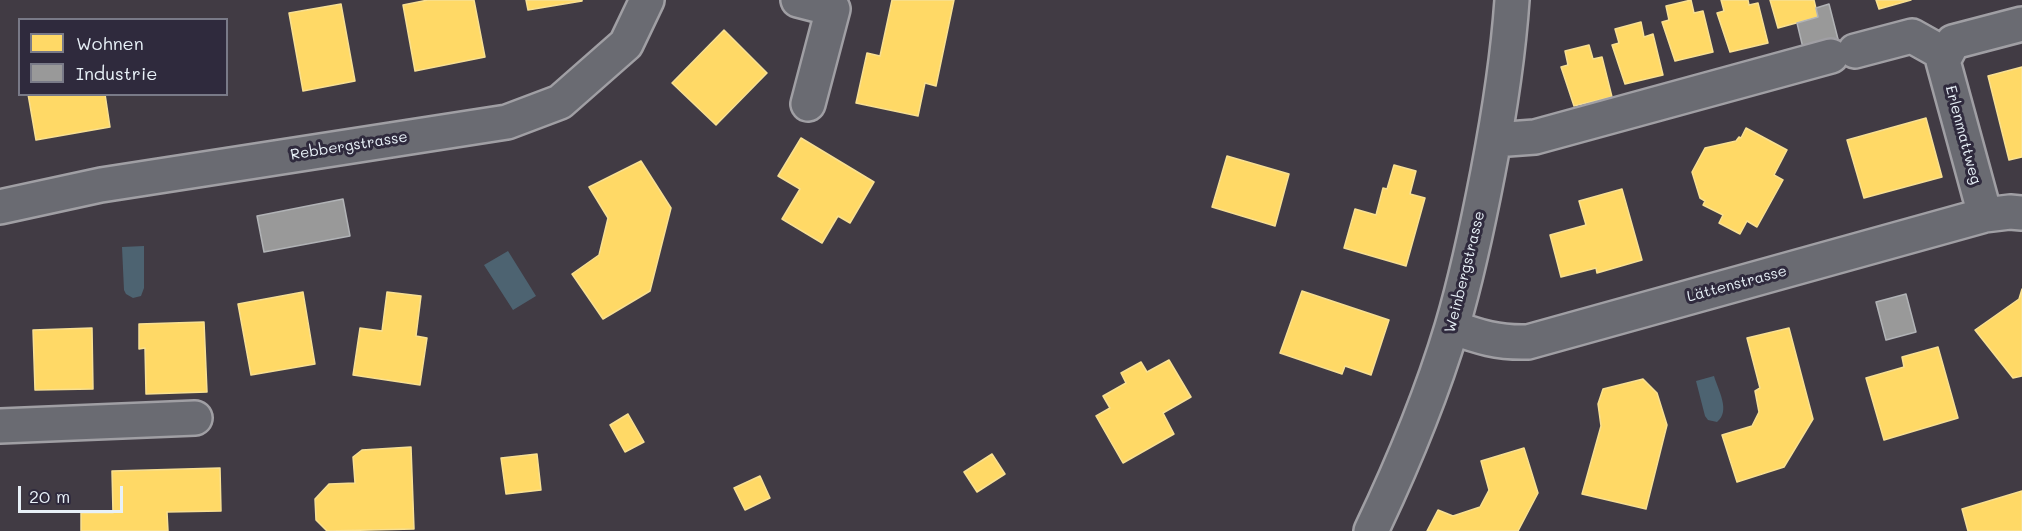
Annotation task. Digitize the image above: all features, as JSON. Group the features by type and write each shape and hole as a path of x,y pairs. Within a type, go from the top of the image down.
{"street":[{"name":"Rebbergstrasse","path":"0,207 113,183 507,122 560,102 626,44 647,0"},
{"path":"798,0 834,5 808,104"},
{"name":"Weinbergstrasse","path":"1371,531 1387,498 1432,387 1452,327 1475,238 1501,107 1512,0"},
{"path":"1494,140 1535,137 1912,36 1946,55 1953,42 2022,24"},
{"name":"Erlenmattweg","path":"1946,55 1943,61 1985,215"},
{"name":"Lättenstrasse","path":"1452,327 1485,339 1527,342 1985,215 2022,213"},
{"path":"0,426 195,418"}],"water":[{"path":"144,246 144,288 141,296 133,298 124,290 122,247"},
{"path":"508,251 536,296 513,310 484,265"},
{"path":"1714,376 1723,406 1723,412 1717,422 1708,420 1705,416 1696,381"}],"building: Wohnen":[{"path":"428,0 474,0 485,57 415,71 403,5"},
{"path":"526,0 582,0 582,1 528,10"},
{"path":"892,0 954,0 936,86 925,83 918,116 856,103 867,53 880,56"},
{"path":"1691,0 1694,13 1703,11 1713,52 1675,61 1662,22 1669,20 1666,6"},
{"path":"1721,0 1748,0 1749,5 1758,3 1768,43 1730,52 1717,13 1724,11"},
{"path":"1770,0 1814,0 1818,17 1778,28"},
{"path":"1876,0 1911,0 1879,9"},
{"path":"341,4 355,81 303,91 289,13"},
{"path":"1641,22 1644,37 1653,34 1663,75 1625,84 1612,45 1619,43 1615,29"},
{"path":"724,30 767,73 716,125 672,83"},
{"path":"1589,45 1593,59 1602,57 1612,97 1574,106 1561,67 1568,65 1565,51"},
{"path":"2022,67 2022,157 2009,160 1988,76"},
{"path":"28,96 105,96 110,127 36,140"},
{"path":"1926,118 1942,177 1864,198 1847,140"},
{"path":"1746,128 1787,150 1774,175 1783,180 1757,227 1747,221 1740,234 1719,223 1723,215 1703,205 1705,201 1700,198 1692,172 1705,148 1736,141 1739,137 1741,138"},
{"path":"801,138 874,182 850,223 838,216 822,243 782,219 800,189 778,176"},
{"path":"1227,156 1289,174 1275,226 1212,207"},
{"path":"641,161 671,208 650,291 603,319 572,274 599,255 608,218 589,187"},
{"path":"1394,165 1416,171 1410,194 1425,198 1406,266 1344,248 1355,209 1376,215 1383,188 1387,189"},
{"path":"1622,189 1642,260 1597,273 1596,268 1561,277 1550,235 1586,225 1579,201"},
{"path":"2022,289 2022,376 2013,378 1975,330 2019,299"},
{"path":"1302,291 1389,320 1371,375 1345,366 1342,374 1280,353"},
{"path":"303,292 315,364 251,375 238,304"},
{"path":"387,292 421,296 416,336 427,338 420,385 353,375 360,328 382,331"},
{"path":"204,322 207,392 146,394 145,348 139,349 139,324"},
{"path":"92,328 93,389 35,390 33,330"},
{"path":"1789,328 1813,419 1784,467 1737,482 1722,435 1752,426 1759,412 1755,391 1760,388 1747,338"},
{"path":"1938,347 1958,418 1884,440 1866,378 1904,367 1902,357"},
{"path":"1169,360 1191,397 1163,413 1174,434 1123,463 1096,416 1110,408 1103,396 1126,383 1121,373 1141,362 1147,372"},
{"path":"1643,379 1657,393 1667,425 1646,509 1582,494 1601,426 1598,404 1603,389"},
{"path":"628,414 644,442 625,452 610,425"},
{"path":"411,447 414,529 327,531 316,520 315,499 329,484 355,483 353,457 362,450"},
{"path":"1524,448 1538,493 1518,531 1427,531 1438,510 1453,516 1480,507 1489,490 1481,461"},
{"path":"537,454 541,490 506,494 501,458"},
{"path":"992,454 1005,474 977,492 964,472"},
{"path":"220,468 221,511 167,512 168,531 81,531 81,513 113,513 112,471"},
{"path":"760,476 770,498 745,510 734,488"},
{"path":"2022,491 2022,531 1968,531 1962,509"}],"building: Industrie":[{"path":"1829,4 1839,43 1804,52 1797,23 1818,17 1816,8"},
{"path":"343,199 350,236 264,252 257,216"},
{"path":"1906,294 1916,332 1886,340 1876,302"}]}
